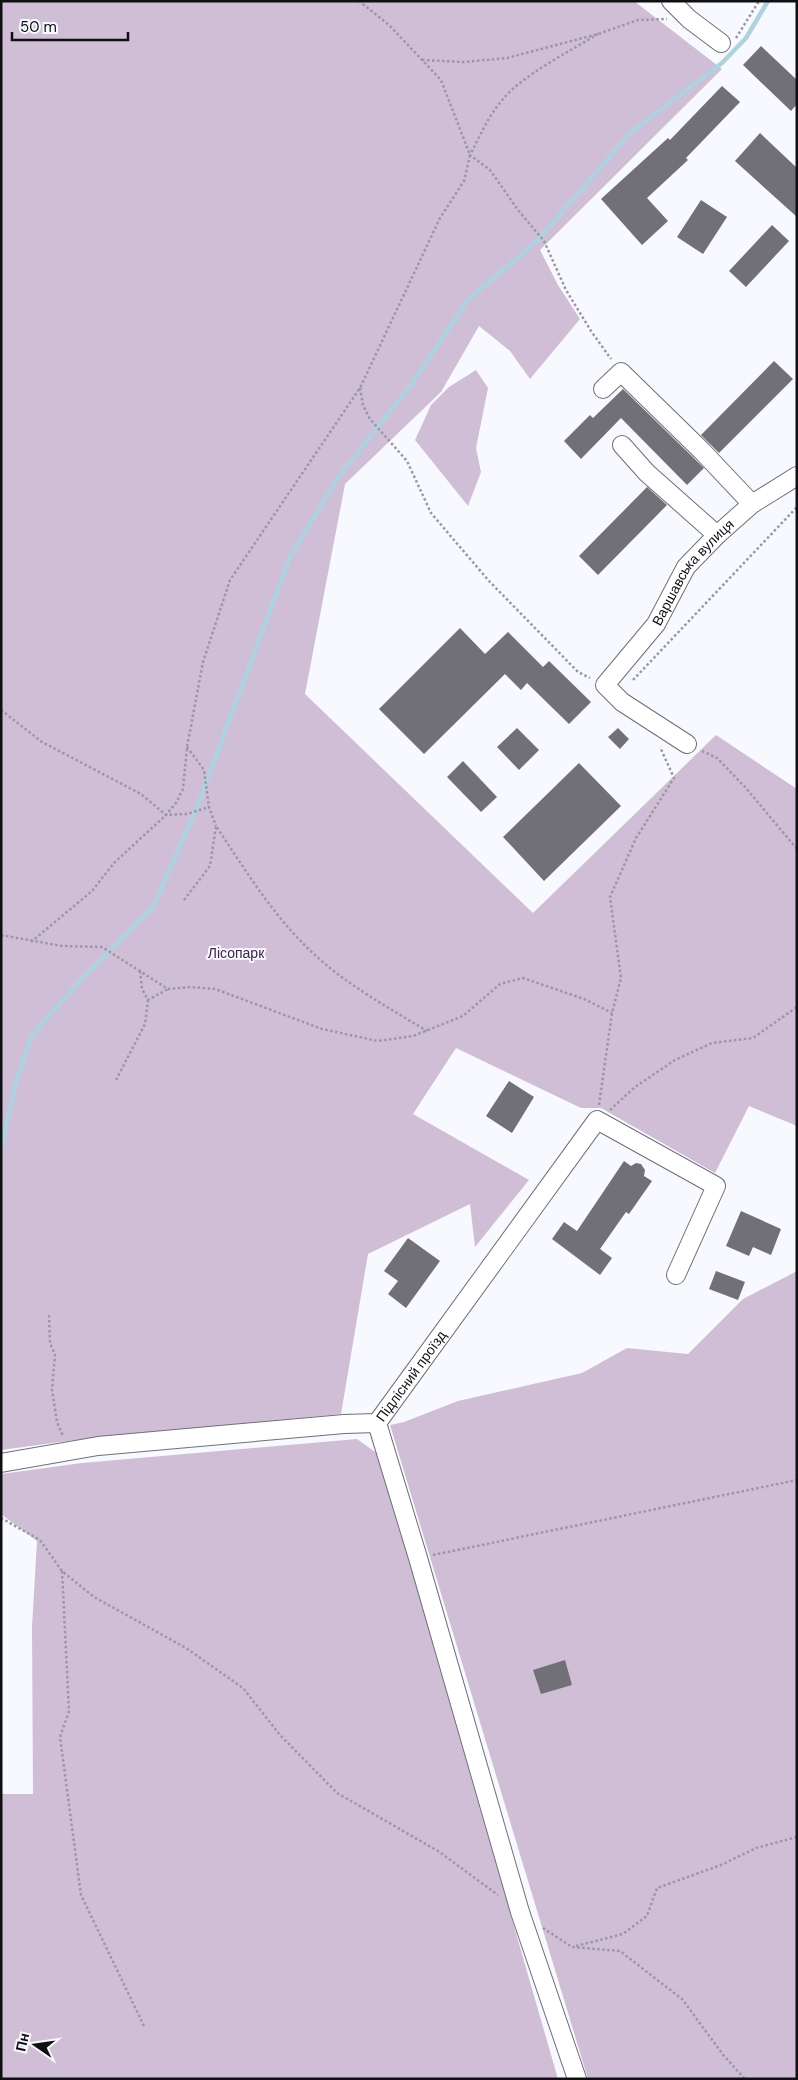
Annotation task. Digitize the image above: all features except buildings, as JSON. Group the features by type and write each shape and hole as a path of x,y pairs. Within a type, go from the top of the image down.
{"street":[{"path":"671,1 689,19 721,43"},
{"path":"603,389 621,372 702,451 752,504"},
{"path":"622,445 647,473 717,535"},
{"name":"Варшавська вулиця","path":"605,685 656,624 686,567 717,535 752,504 797,476"},
{"path":"605,685 622,702 687,744"},
{"path":"597,1120 716,1186 676,1275"},
{"name":"Підлісний проїзд","path":"1,1463 128,1443 344,1424 377,1423 597,1120"},
{"path":"377,1423 520,1912 577,2079"}],"path":[{"path":"359,1 389,25 441,80 470,156 490,170 544,241 566,290 591,331 621,372"},
{"path":"721,43 736,38 759,1"},
{"path":"422,60 464,62 507,58 598,34 638,20 689,19"},
{"path":"31,942 92,890 114,863 176,803 183,789 187,747 203,662 230,580 360,388 440,218 464,181 470,156 488,118 504,98 534,74 598,34"},
{"path":"360,388 363,405 370,418 407,461 431,513 489,581 578,672 605,685"},
{"path":"632,681 797,507"},
{"path":"1,710 42,742 141,794 166,814 187,814 209,807"},
{"path":"687,744 717,758 745,787 797,849"},
{"path":"597,1120 612,1013 621,978 610,897 636,838 674,778 660,746"},
{"path":"187,747 204,770 209,807 216,826 266,902 315,955 356,988 427,1031"},
{"path":"184,900 210,866 216,826"},
{"path":"1,935 31,942 62,946 102,947 168,989"},
{"path":"116,1080 145,1024 148,1000 142,989 140,971"},
{"path":"148,1000 168,989 190,987 215,990 322,1030 378,1041 413,1036 463,1016 500,984 523,978 584,999 612,1013"},
{"path":"597,1120 635,1087 675,1060 712,1043 753,1038 797,1007"},
{"path":"49,1315 50,1343 55,1355 52,1389 57,1422 68,1451"},
{"path":"418,1558 797,1480"},
{"path":"1,1518 40,1540 62,1571 94,1597 186,1648 243,1688 280,1735 337,1793 438,1851 520,1912"},
{"path":"62,1571 69,1711 60,1737 81,1896 144,2026"},
{"path":"572,1947 623,1934 647,1916 657,1888 721,1865 756,1848 797,1837"},
{"path":"542,1927 572,1947 620,1951 682,1999 724,2056 745,2079"}],"green space":[{"name":"Лісопарк","path":"1,1 634,1 722,69 540,250 558,285 580,319 530,379 510,351 479,326 441,392 345,484 305,694 533,913 716,735 797,789 797,1126 749,1106 715,1173 601,1108 581,1108 456,1048 413,1114 529,1180 475,1247 470,1204 368,1254 341,1414 75,1440 1,1450"},
{"path":"476,370 488,388 476,448 481,472 468,506 415,440 431,405 449,387"},
{"path":"797,1271 797,2079 588,2079 390,1425 404,1422 458,1401 582,1373 627,1348 688,1354 743,1299"},
{"path":"357,1439 378,1454 558,2079 1,2079 1,1794 33,1794 32,1627 37,1541 1,1514 1,1474 82,1463"}],"waterway":[{"path":"1,1150 16,1082 32,1035 78,983 153,907 195,812 290,557 338,477 411,385 468,300 538,240 630,133 722,63 746,38 768,1"}]}
